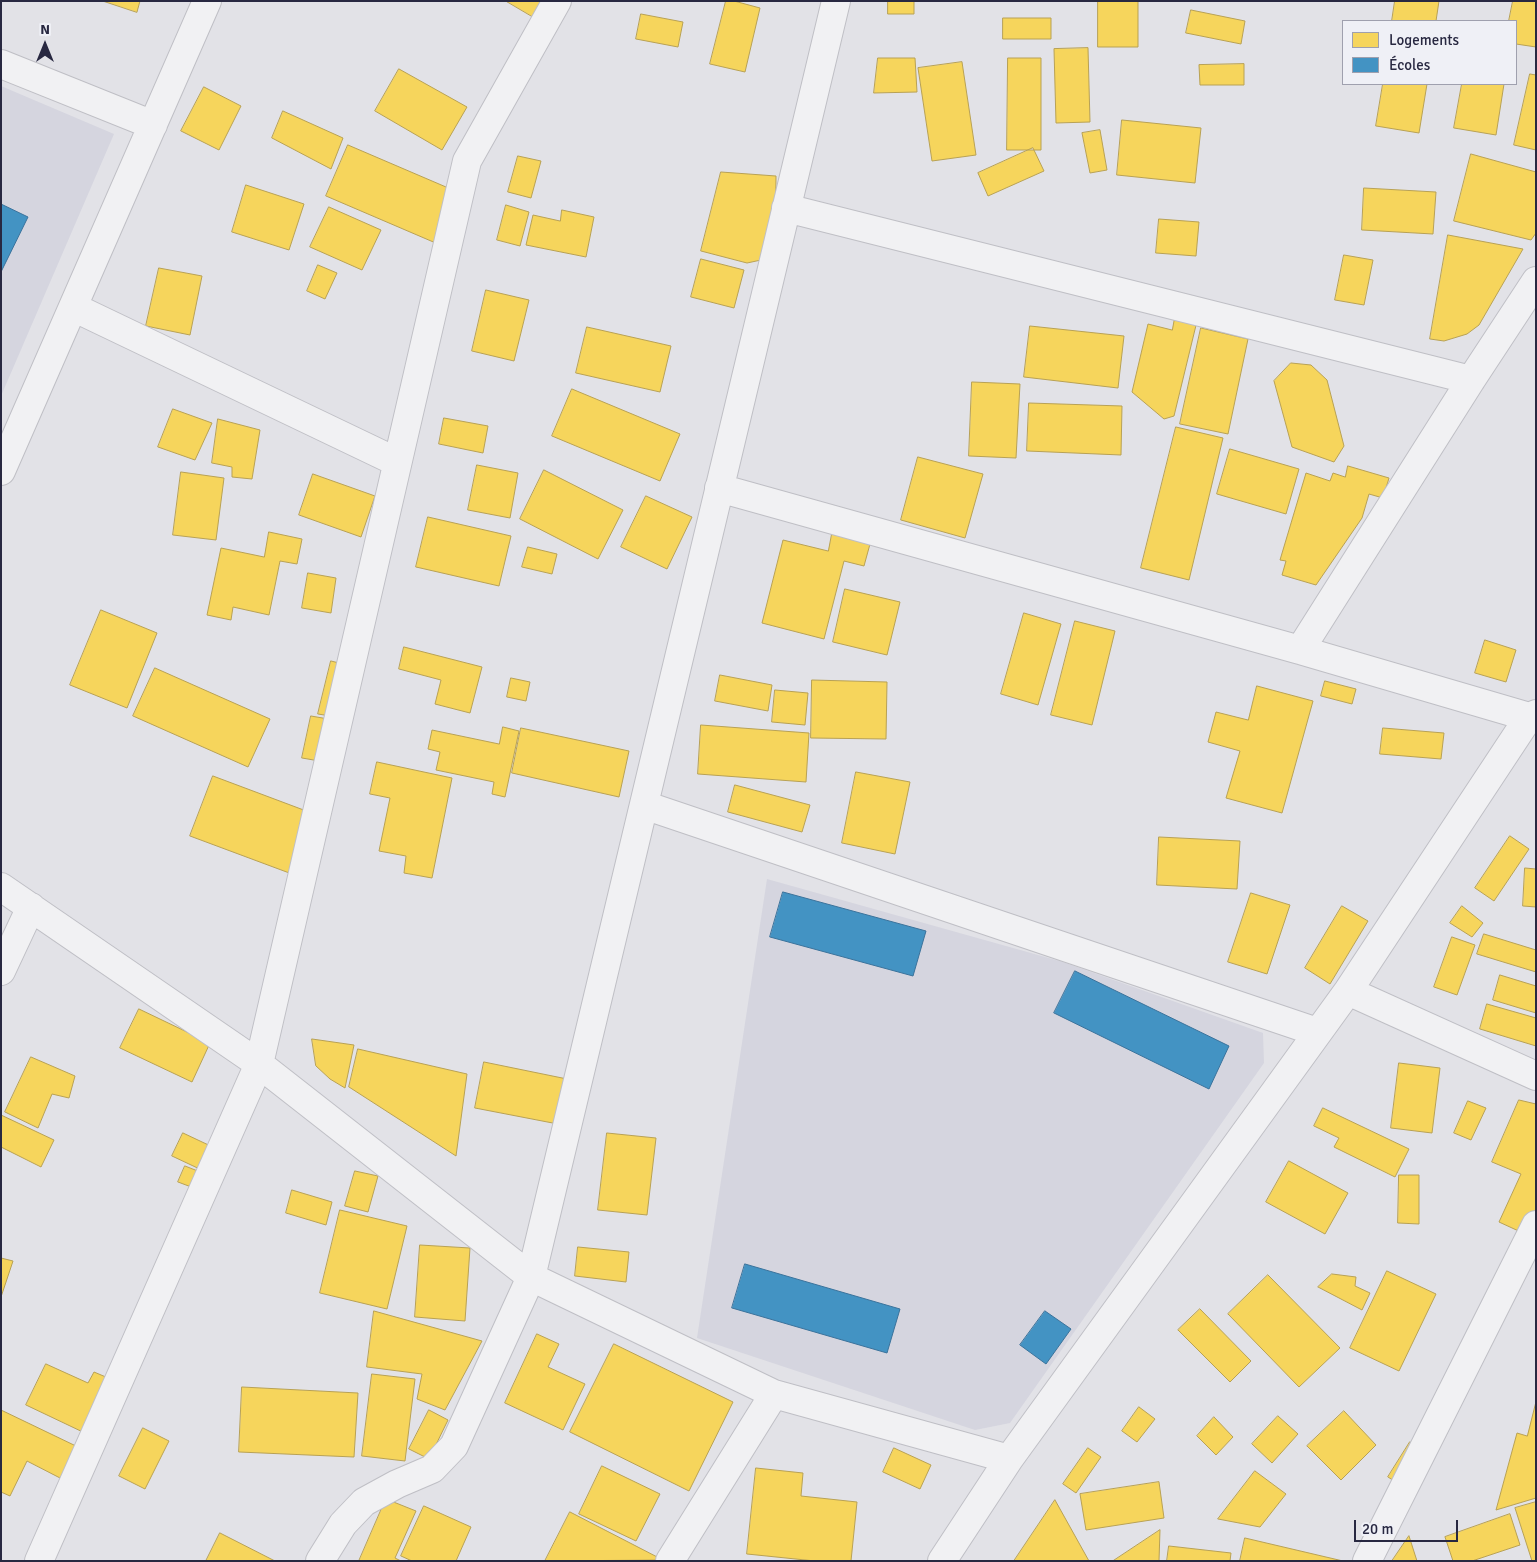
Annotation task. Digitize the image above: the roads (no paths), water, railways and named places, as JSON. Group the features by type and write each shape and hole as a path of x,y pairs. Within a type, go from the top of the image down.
{"street":[{"path":"1,471 207,1"},
{"path":"39,1561 259,1064 467,161 557,1"},
{"path":"320,1561 343,1524 364,1502 397,1484 432,1469 454,1446 531,1277 836,1"},
{"path":"1,64 153,125"},
{"path":"786,208 1471,380"},
{"path":"1300,650 1536,281"},
{"path":"73,307 397,462"},
{"path":"719,488 1532,716 1348,992 1317,1032 1009,1459 942,1561"},
{"path":"644,805 1317,1032"},
{"path":"1,887 259,1064 531,1277 774,1394 1009,1459"},
{"path":"1,971 31,907"},
{"path":"1348,992 1536,1076"},
{"path":"1367,1561 1536,1225"},
{"path":"670,1561 774,1394"}]}
